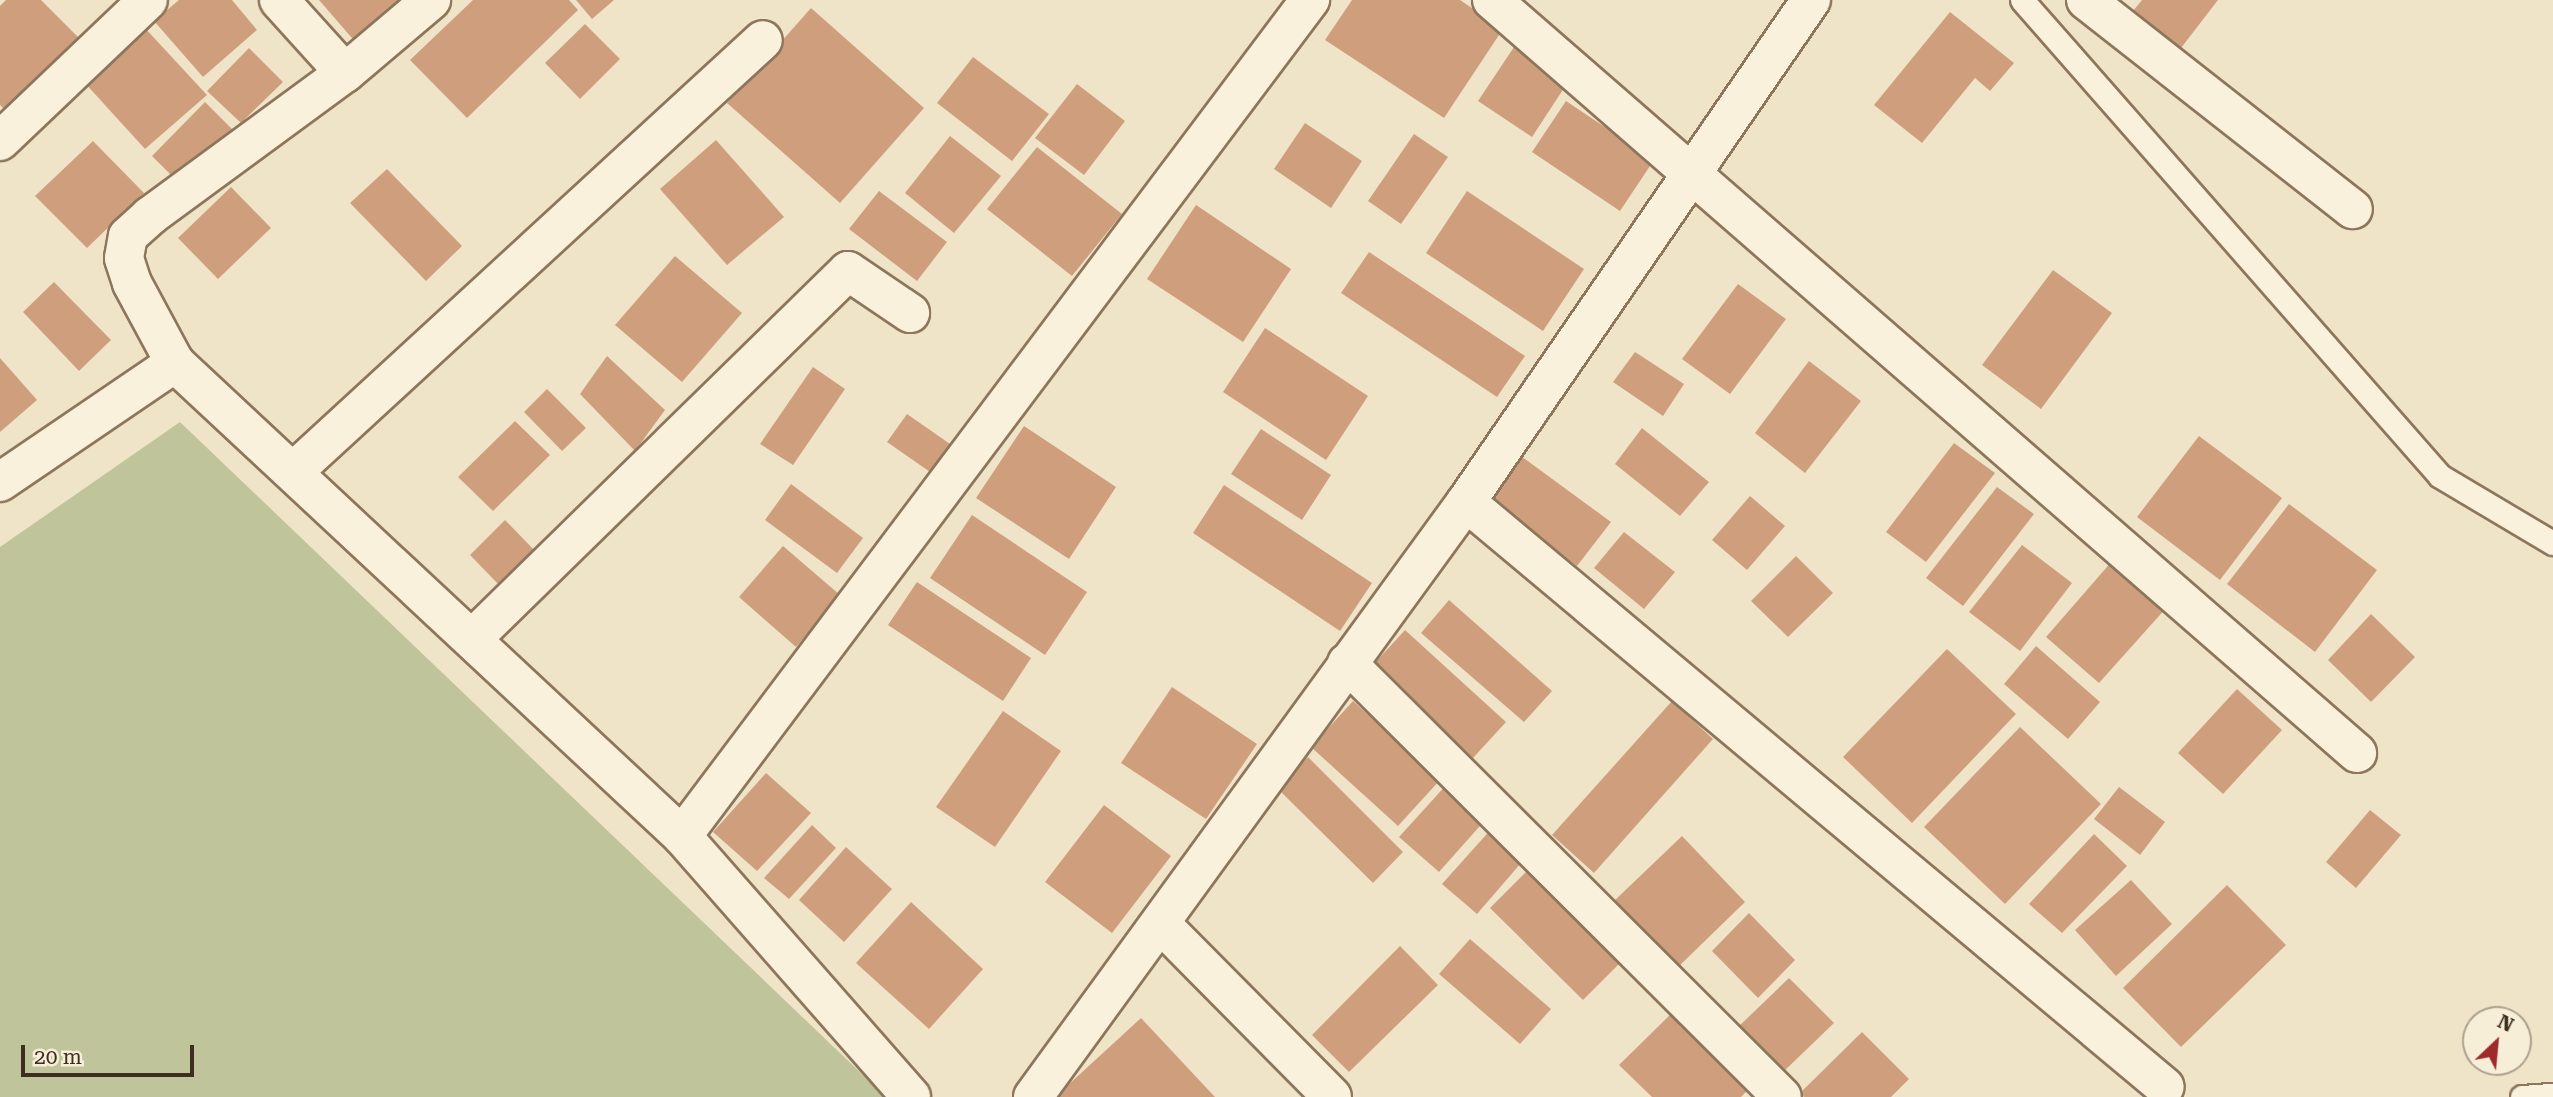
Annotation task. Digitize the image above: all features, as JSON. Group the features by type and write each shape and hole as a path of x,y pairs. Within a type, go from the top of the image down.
{"street":[{"path":"0,141 148,0"},
{"path":"279,0 345,73"},
{"path":"431,0 345,73 150,216 128,236 124,258 132,283 175,363 682,836 912,1097"},
{"path":"682,836 1310,0"},
{"path":"1492,0 1694,173 2357,753"},
{"path":"1033,1097 1466,502 1811,0"},
{"path":"2086,0 2353,209"},
{"path":"293,472 763,40"},
{"path":"472,639 849,271 910,313"},
{"path":"0,482 175,363"},
{"path":"1466,502 2165,1087"},
{"path":"1347,663 1782,1097"},
{"path":"1161,924 1332,1097"}],"lane":[{"path":"2022,0 2440,476 2553,544"},
{"path":"2522,1097 2553,1095"}],"green space":[{"path":"180,422 886,1097 0,1097 0,547"}],"building":[{"path":"6,0 41,0 86,45 13,118 0,105 0,6"},
{"path":"179,0 232,0 257,30 203,77 154,21"},
{"path":"319,0 404,0 364,52"},
{"path":"473,0 569,0 578,10 467,118 410,60"},
{"path":"576,0 614,0 592,19"},
{"path":"1352,0 1460,0 1503,29 1444,118 1325,40"},
{"path":"2142,0 2218,0 2181,48 2133,11"},
{"path":"811,8 924,108 840,203 727,103"},
{"path":"1950,12 2014,63 1990,91 1975,78 1922,143 1874,105"},
{"path":"585,24 620,59 580,99 545,63"},
{"path":"144,27 207,95 145,149 84,82"},
{"path":"1514,47 1568,82 1532,137 1478,101"},
{"path":"249,48 283,82 241,123 207,91"},
{"path":"973,57 1049,114 1012,161 937,103"},
{"path":"1077,84 1125,121 1084,175 1035,138"},
{"path":"1566,101 1654,160 1620,211 1532,152"},
{"path":"205,102 235,132 182,186 152,156"},
{"path":"1305,123 1362,161 1331,208 1274,169"},
{"path":"1414,134 1448,157 1401,224 1368,201"},
{"path":"950,136 1001,176 954,233 905,193"},
{"path":"716,140 784,217 727,265 660,189"},
{"path":"93,141 144,193 87,248 35,196"},
{"path":"1037,147 1122,214 1072,276 987,209"},
{"path":"387,169 462,246 426,281 350,203"},
{"path":"231,187 271,228 218,279 178,238"},
{"path":"879,191 947,242 917,281 849,229"},
{"path":"1467,191 1584,269 1543,331 1426,253"},
{"path":"1196,205 1291,269 1243,342 1147,279"},
{"path":"1369,252 1525,356 1497,397 1341,293"},
{"path":"675,256 742,313 682,382 615,325"},
{"path":"2053,270 2112,313 2041,409 1982,365"},
{"path":"54,282 111,340 79,371 23,312"},
{"path":"1738,284 1786,319 1730,394 1682,359"},
{"path":"1265,328 1368,396 1326,460 1223,392"},
{"path":"1635,352 1684,384 1663,416 1613,382"},
{"path":"607,356 665,410 635,451 580,394"},
{"path":"0,358 37,400 0,432"},
{"path":"1809,361 1861,401 1805,473 1755,433"},
{"path":"813,367 845,389 793,465 760,444"},
{"path":"547,389 586,428 562,451 524,412"},
{"path":"907,414 963,453 943,481 887,442"},
{"path":"515,421 550,455 493,511 458,477"},
{"path":"1024,426 1116,487 1069,559 976,498"},
{"path":"1642,428 1709,482 1680,516 1615,464"},
{"path":"1261,429 1331,475 1302,520 1231,474"},
{"path":"2199,436 2282,498 2220,580 2137,517"},
{"path":"1954,443 1995,473 1926,562 1886,532"},
{"path":"1521,456 1611,522 1577,566 1488,500"},
{"path":"791,484 863,538 837,573 765,520"},
{"path":"1224,485 1372,583 1340,631 1193,533"},
{"path":"1997,487 2034,514 1963,606 1926,578"},
{"path":"1750,496 1785,526 1747,570 1712,540"},
{"path":"2289,504 2377,570 2315,652 2227,584"},
{"path":"972,515 1087,592 1045,655 930,578"},
{"path":"505,520 537,553 501,587 470,555"},
{"path":"1624,532 1675,572 1644,609 1594,568"},
{"path":"2022,545 2072,583 2020,651 1969,612"},
{"path":"783,546 840,595 796,647 739,597"},
{"path":"1796,556 1833,593 1788,637 1751,601"},
{"path":"2113,560 2167,607 2099,683 2046,637"},
{"path":"917,582 1031,658 1003,701 888,625"},
{"path":"1449,600 1552,691 1524,722 1421,633"},
{"path":"2371,614 2415,657 2371,702 2328,660"},
{"path":"1405,630 1506,722 1473,758 1371,667"},
{"path":"2036,646 2100,702 2068,739 2004,684"},
{"path":"1947,649 2016,714 1912,823 1843,757"},
{"path":"1172,687 1257,744 1206,819 1121,763"},
{"path":"2237,689 2282,730 2223,794 2178,753"},
{"path":"1353,701 1440,780 1398,826 1311,747"},
{"path":"1672,701 1713,739 1594,873 1552,835"},
{"path":"1003,711 1061,751 995,847 936,807"},
{"path":"2020,727 2101,804 2005,904 1924,827"},
{"path":"1308,757 1403,852 1373,883 1277,788"},
{"path":"766,773 811,813 757,871 713,832"},
{"path":"1448,783 1487,818 1439,872 1399,837"},
{"path":"2119,787 2165,822 2140,855 2094,819"},
{"path":"1104,805 1171,856 1112,933 1045,882"},
{"path":"2370,810 2401,835 2356,888 2326,862"},
{"path":"812,825 836,848 789,899 764,878"},
{"path":"1493,827 1527,856 1477,914 1442,884"},
{"path":"2094,834 2127,866 2062,933 2029,904"},
{"path":"1682,836 1745,902 1676,969 1612,903"},
{"path":"846,847 892,889 844,942 799,900"},
{"path":"1529,869 1622,961 1583,1000 1490,908"},
{"path":"2131,880 2172,924 2116,976 2075,930"},
{"path":"2227,885 2286,945 2181,1047 2123,988"},
{"path":"911,902 983,969 929,1029 856,963"},
{"path":"1749,913 1795,960 1758,998 1712,951"},
{"path":"1470,939 1551,1009 1520,1044 1439,974"},
{"path":"1400,946 1438,985 1349,1072 1312,1035"},
{"path":"1789,978 1834,1023 1780,1075 1735,1030"},
{"path":"1676,1009 1753,1085 1741,1097 1652,1097 1619,1065"},
{"path":"1141,1018 1215,1097 1055,1097"},
{"path":"1862,1032 1909,1079 1891,1097 1804,1097 1800,1093"}]}
